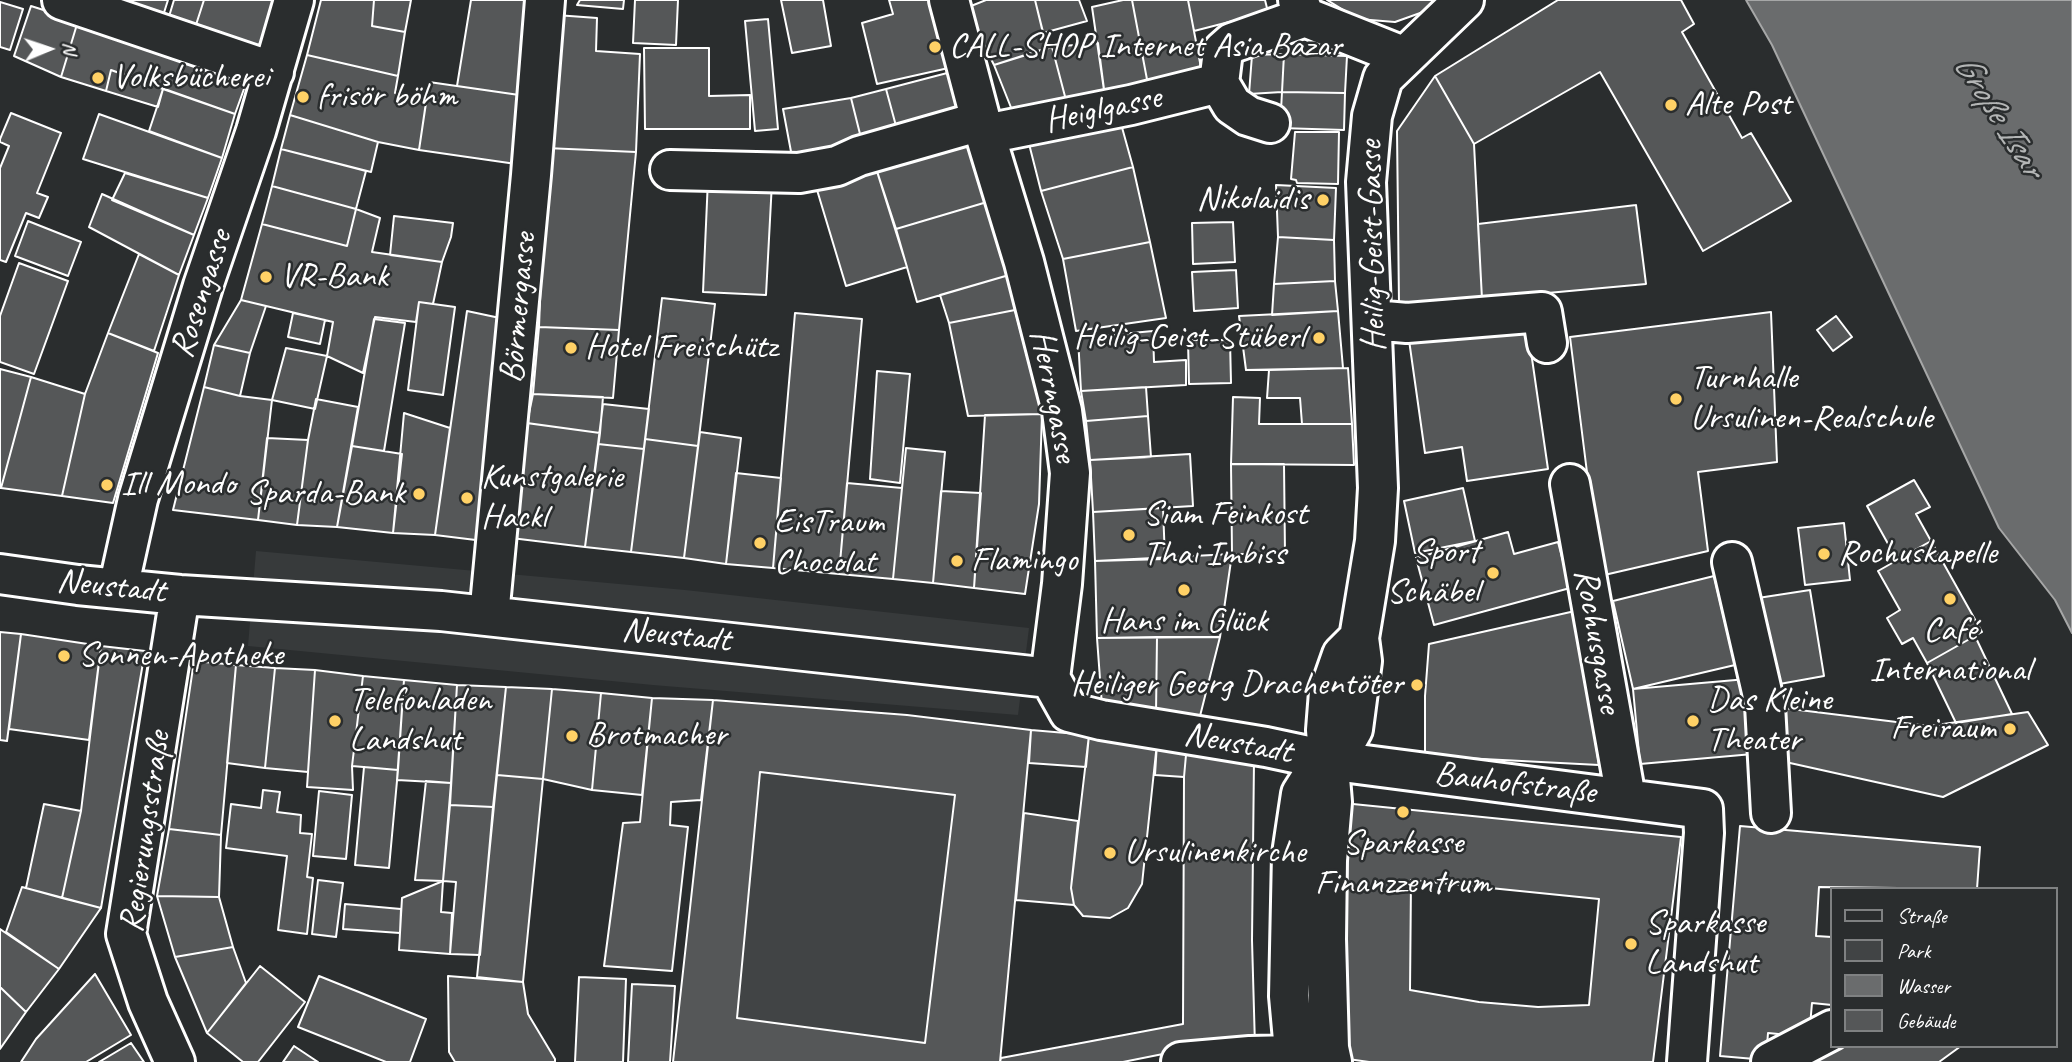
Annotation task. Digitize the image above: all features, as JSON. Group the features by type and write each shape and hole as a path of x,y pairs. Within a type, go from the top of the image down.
{"street":[{"path":"62,0 274,72"},
{"name":"Rosengasse","path":"118,589 138,499 203,286 256,131 295,0"},
{"name":"Börmergasse","path":"489,615 530,189 545,0"},
{"name":"Herrngasse","path":"949,0 1024,262 1062,411 1070,473 1062,584 1050,678"},
{"name":"Heilig-Geist-Gasse","path":"1327,760 1329,692 1342,655 1359,638 1375,541 1378,488 1366,181 1373,116 1383,78 1464,0"},
{"path":"1270,123 1248,116 1233,105 1219,83 1223,51 1232,43 1301,9 1405,57"},
{"name":"Heiglgasse","path":"984,127 1131,105 1219,83"},
{"path":"670,170 799,173 836,166 859,156 984,127"},
{"path":"1373,320 1407,323 1542,312 1547,343"},
{"name":"Rochusgasse","path":"1570,484 1626,798"},
{"path":"1732,562 1765,705 1772,813"},
{"name":"Neustadt","path":"0,574 180,595 489,615 1050,678 1069,712 1327,760"},
{"name":"Regierungsstraße","path":"175,1062 148,1002 125,934 180,595"},
{"path":"1181,1062 1238,1056 1294,1059 1289,996 1292,854 1301,794 1327,760"},
{"path":"1327,760 1332,802 1327,860 1326,939 1332,1062"},
{"name":"Bauhofstraße","path":"1327,760 1703,809 1687,1062"}],"shaded area":[{"path":"256,551 685,590 1029,628 1018,715 653,685 248,646"}],"green space":[{"path":"760,772 955,795 925,1043 737,1018"}],"water":[{"name":"Große Isar","path":"1746,0 2072,0 2072,633 2055,600 1999,528 1772,45"}],"building":[{"path":"128,0 168,0 162,19 126,8"},
{"path":"174,0 204,0 194,31 167,23"},
{"path":"204,0 277,0 262,48 194,31"},
{"path":"321,0 374,0 372,26 405,32 398,76 307,55"},
{"path":"374,0 411,0 405,32 372,26"},
{"path":"471,0 536,0 526,96 457,86"},
{"path":"580,0 624,0 623,9 577,5"},
{"path":"635,0 678,0 676,45 633,43"},
{"path":"781,0 823,0 831,46 792,53"},
{"path":"889,0 934,0 953,67 877,84 862,23 893,14"},
{"path":"986,0 1035,0 1047,48 994,65 966,8"},
{"path":"1035,0 1079,0 1087,21 1043,33"},
{"path":"1132,0 1149,90 1105,97 1092,7"},
{"path":"1132,0 1188,0 1203,78 1149,90"},
{"path":"1188,0 1265,0 1268,12 1194,31"},
{"path":"1327,0 1436,0 1423,12 1395,22 1358,19"},
{"name":"Alte Post","path":"1558,0 1681,0 1694,24 1682,32 1742,138 1751,133 1791,201 1703,251 1600,72 1474,144 1435,76"},
{"path":"0,2 23,9 10,50 0,47"},
{"path":"31,6 78,21 61,77 14,56"},
{"path":"556,15 597,18 596,51 640,54 636,152 546,148"},
{"path":"768,19 778,129 755,131 745,21"},
{"path":"78,21 249,75 235,114 111,70 106,91 61,77"},
{"path":"1098,43 1105,97 1067,104 1052,47"},
{"path":"1052,47 1067,104 1016,120 994,65"},
{"path":"644,48 709,48 709,96 750,95 750,129 645,129"},
{"path":"1284,54 1347,56 1345,93 1282,92"},
{"path":"1284,54 1282,92 1249,94 1252,55"},
{"path":"307,55 398,76 395,93 426,103 419,150 378,142 290,115"},
{"path":"111,70 163,89 158,107 106,91"},
{"path":"951,72 964,119 899,137 886,89"},
{"path":"1435,76 1474,144 1482,299 1399,304 1397,131"},
{"path":"429,82 526,96 516,164 419,150"},
{"path":"163,89 235,114 222,158 149,131"},
{"path":"886,89 899,137 863,146 851,98"},
{"path":"1282,92 1345,93 1344,130 1280,128"},
{"path":"851,98 863,146 792,157 783,109"},
{"path":"11,113 61,133 37,193 48,197 39,218 26,213 6,262 0,260 0,168 9,146 0,142 0,139"},
{"path":"1118,113 1133,167 1041,191 1027,136"},
{"path":"99,114 222,158 208,198 83,159"},
{"path":"290,115 378,142 371,172 281,149"},
{"path":"966,132 987,202 896,229 874,162"},
{"path":"1295,132 1339,132 1338,184 1297,183 1291,179"},
{"path":"546,148 636,152 619,330 539,327"},
{"path":"281,149 366,171 356,209 272,186"},
{"path":"874,162 907,267 846,286 814,180"},
{"path":"1133,167 1150,242 1063,259 1041,191"},
{"path":"125,173 208,198 194,235 112,200"},
{"path":"708,179 772,182 766,295 703,292"},
{"path":"1276,185 1336,188 1334,240 1278,237"},
{"path":"272,186 356,209 347,246 262,224"},
{"path":"102,194 194,235 179,275 89,227"},
{"path":"987,202 1009,275 917,302 896,229"},
{"path":"1636,205 1646,284 1482,299 1478,224"},
{"path":"356,209 380,218 372,252 442,262 433,304 419,302 416,322 375,317 363,373 327,356 333,322 241,300 262,224 347,246"},
{"path":"394,216 453,223 442,262 390,255"},
{"path":"28,221 81,242 68,276 15,256"},
{"path":"1233,222 1235,262 1193,264 1192,223"},
{"path":"1278,237 1334,240 1335,281 1274,284"},
{"path":"1150,242 1166,318 1076,331 1063,259"},
{"path":"139,254 179,275 154,351 108,333"},
{"path":"19,263 68,281 34,374 0,362 0,316"},
{"path":"1236,270 1238,308 1194,311 1192,272"},
{"path":"1009,275 1015,310 949,323 940,295"},
{"path":"1335,281 1338,311 1272,315 1274,284"},
{"path":"662,298 715,304 698,446 645,439"},
{"path":"241,300 266,306 250,353 214,345"},
{"path":"419,302 455,307 443,395 408,390"},
{"path":"1015,310 1042,414 968,416 949,323"},
{"path":"467,311 514,321 492,542 435,535"},
{"path":"1338,311 1343,368 1246,370 1239,316"},
{"name":"Turnhalle Ursulinen-Realschule","path":"1771,312 1777,462 1698,472 1708,551 1600,576 1570,337"},
{"path":"293,313 325,320 320,344 288,337"},
{"path":"795,313 862,319 839,574 773,568"},
{"path":"1836,316 1852,337 1833,351 1817,330"},
{"path":"374,319 405,323 384,451 352,446"},
{"path":"1527,324 1548,469 1467,481 1462,447 1425,453 1409,340"},
{"path":"539,327 619,330 613,398 533,394"},
{"path":"1153,331 1154,362 1186,360 1186,385 1081,391 1078,338"},
{"path":"108,333 158,353 113,503 62,496 85,394"},
{"path":"1188,340 1230,340 1231,383 1189,384"},
{"path":"214,345 250,353 240,396 204,387"},
{"path":"286,348 327,356 315,409 272,400"},
{"path":"1348,368 1352,424 1302,424 1300,398 1267,398 1269,370"},
{"path":"0,369 31,377 1,488 0,488"},
{"path":"877,371 910,374 900,483 870,479"},
{"path":"31,377 85,394 62,496 1,488"},
{"path":"204,387 272,400 258,520 173,510"},
{"path":"1146,387 1148,416 1086,421 1081,391"},
{"path":"533,394 603,397 600,433 527,423"},
{"path":"1233,397 1260,398 1259,424 1352,424 1354,465 1231,464"},
{"path":"316,399 358,407 337,527 297,525"},
{"path":"603,404 649,409 644,449 598,444"},
{"name":"Sparda-Bank","path":"404,413 450,428 435,535 393,533"},
{"path":"1042,414 1039,504 1025,594 974,588 985,415"},
{"path":"1148,416 1151,457 1090,460 1086,421"},
{"path":"519,422 600,433 585,547 503,537"},
{"path":"700,432 741,438 726,564 684,558"},
{"path":"267,438 308,440 297,525 258,520"},
{"path":"645,439 698,446 684,558 631,552"},
{"path":"598,444 644,449 631,552 585,547"},
{"path":"352,446 402,454 393,533 337,527"},
{"path":"906,448 945,452 933,583 893,579"},
{"path":"1190,454 1193,506 1093,512 1090,460"},
{"path":"1231,464 1284,464 1285,554 1232,554"},
{"path":"736,473 781,478 773,568 726,564"},
{"path":"1914,480 1930,507 1916,514 1931,541 1897,560 1867,506"},
{"path":"847,483 902,488 893,579 839,574"},
{"path":"1463,488 1475,541 1415,553 1404,501"},
{"path":"941,491 981,493 974,588 933,583"},
{"path":"1163,508 1165,559 1095,561 1093,512"},
{"name":"Rochuskapelle","path":"1844,523 1850,580 1805,585 1798,528"},
{"name":"Sport Schäbel","path":"1508,532 1514,554 1558,542 1570,588 1434,625 1416,558"},
{"path":"1931,541 1982,632 1927,663 1913,638 1902,644 1887,618 1900,610 1878,571"},
{"path":"1232,554 1220,637 1097,638 1095,561"},
{"path":"1714,576 1735,665 1633,689 1613,601"},
{"path":"1810,590 1824,676 1774,685 1758,598"},
{"path":"1575,611 1599,765 1425,756 1425,696 1429,644"},
{"path":"0,632 21,634 7,741 0,740"},
{"path":"21,634 101,646 89,740 9,729"},
{"path":"1975,636 2012,714 1956,723 1927,663"},
{"path":"1157,637 1156,713 1102,706 1097,638"},
{"path":"1157,637 1220,637 1199,720 1156,713"},
{"path":"101,646 145,651 101,908 62,898 81,811"},
{"path":"194,661 236,665 221,835 169,829"},
{"path":"236,665 275,668 265,768 227,763"},
{"path":"275,668 315,670 308,772 265,768"},
{"name":"Telefonladen Landshut","path":"315,670 363,676 352,766 353,790 307,787"},
{"path":"363,676 404,680 398,770 352,766"},
{"path":"1747,679 1753,754 1640,764 1633,689"},
{"path":"404,680 457,685 451,783 397,780"},
{"path":"457,685 506,687 493,807 450,805"},
{"path":"506,687 552,689 543,779 497,775"},
{"name":"Brotmacher","path":"552,689 601,693 592,790 543,779"},
{"path":"601,693 652,698 642,795 592,790"},
{"path":"652,698 713,700 701,800 671,802 670,825 688,827 672,971 604,966 623,823 640,822"},
{"path":"713,700 907,715 1031,730 1000,1062 673,1062","holes":["760,772 955,795 925,1043 737,1018"]},
{"path":"1783,708 1929,726 2028,712 2048,745 1943,797 1781,761"},
{"path":"1031,730 1089,735 1086,767 1029,763"},
{"name":"Ursulinenkirche","path":"1089,735 1157,743 1142,884 1128,908 1110,918 1083,916 1074,905 1071,888"},
{"path":"1157,743 1187,744 1184,777 1155,775"},
{"path":"1187,744 1254,761 1252,940 1255,1046 1183,1050 1123,1062 1000,1062 1001,1058 1183,1024 1184,777"},
{"path":"364,767 398,770 389,868 355,865"},
{"path":"497,775 543,779 523,982 477,977"},
{"path":"426,781 451,783 443,881 415,880"},
{"path":"263,790 280,792 277,812 301,815 300,833 312,834 307,877 313,878 307,934 278,930 287,856 226,848 231,804 261,808"},
{"path":"319,791 352,795 346,859 313,856"},
{"name":"Sparkasse Landshut","path":"1343,803 1681,837 1653,1062 1369,1062 1341,1058","holes":["1411,880 1599,899 1589,1005 1538,1007 1479,1002 1410,990"]},
{"path":"44,804 81,811 62,898 26,888"},
{"path":"450,805 493,807 480,955 450,954 456,882 443,881"},
{"path":"1024,813 1078,821 1071,888 1074,905 1016,900"},
{"path":"1740,826 1980,847 1977,887 1819,887 1816,936 1830,937 1830,1005 1812,1003 1809,1037 1768,1033 1766,1060 1720,1056"},
{"path":"169,829 221,835 219,897 157,896"},
{"path":"318,880 343,883 336,937 312,934"},
{"path":"443,881 441,912 452,913 450,954 399,950 402,898"},
{"path":"22,887 101,908 59,969 6,932"},
{"path":"157,896 219,897 233,947 175,957"},
{"path":"345,904 401,909 400,933 343,929"},
{"path":"0,929 59,969 26,1012 0,987"},
{"path":"233,947 246,983 207,1033 175,957"},
{"path":"260,966 305,1002 258,1062 243,1062 207,1033"},
{"path":"95,974 131,1035 86,1062 21,1062 36,1039"},
{"path":"319,976 426,1019 410,1062 386,1062 298,1027"},
{"path":"448,976 523,982 528,1014 555,1062 455,1062 449,1052"},
{"path":"579,977 626,979 623,1062 575,1062"},
{"path":"632,984 675,986 670,1062 628,1062"},
{"path":"0,987 26,1012 0,1049"},
{"path":"131,1043 144,1062 99,1062"},
{"path":"294,1046 318,1062 283,1062"},
{"path":"1830,1047 1958,1048 1939,1062 1802,1062"}],"place":[{"name":"CALL-SHOP Internet Asia Bazar","path":"935,47"},
{"name":"Volksbücherei","path":"98,78"},
{"name":"frisör böhm","path":"303,97"},
{"name":"Alte Post","path":"1671,105"},
{"name":"Nikolaidis","path":"1323,200"},
{"name":"VR-Bank","path":"266,277"},
{"name":"Heilig-Geist-Stüberl","path":"1319,338"},
{"name":"Hotel Freischütz","path":"571,348"},
{"name":"Turnhalle Ursulinen-Realschule","path":"1676,399"},
{"name":"Ill Mondo","path":"107,485"},
{"name":"Sparda-Bank","path":"419,494"},
{"name":"Kunstgalerie Hackl","path":"467,498"},
{"name":"Siam Feinkost Thai Imbiss","path":"1129,535"},
{"name":"EisTraum Chocolat","path":"760,543"},
{"name":"Rochuskapelle","path":"1824,554"},
{"name":"Flamingo","path":"957,561"},
{"name":"Sport Schäbel","path":"1493,573"},
{"name":"Hans im Glück","path":"1184,590"},
{"name":"Café International","path":"1950,599"},
{"name":"Sonnen-Apotheke","path":"64,656"},
{"name":"Heiliger Georg Drachentöter","path":"1417,685"},
{"name":"Telefonladen Landshut","path":"335,721"},
{"name":"Das Kleine Theater","path":"1693,721"},
{"name":"Freiraum","path":"2010,729"},
{"name":"Brotmacher","path":"572,736"},
{"name":"Sparkasse Finanzzentrum","path":"1403,812"},
{"name":"Ursulinenkirche","path":"1110,853"},
{"name":"Sparkasse Landshut","path":"1631,944"}]}
